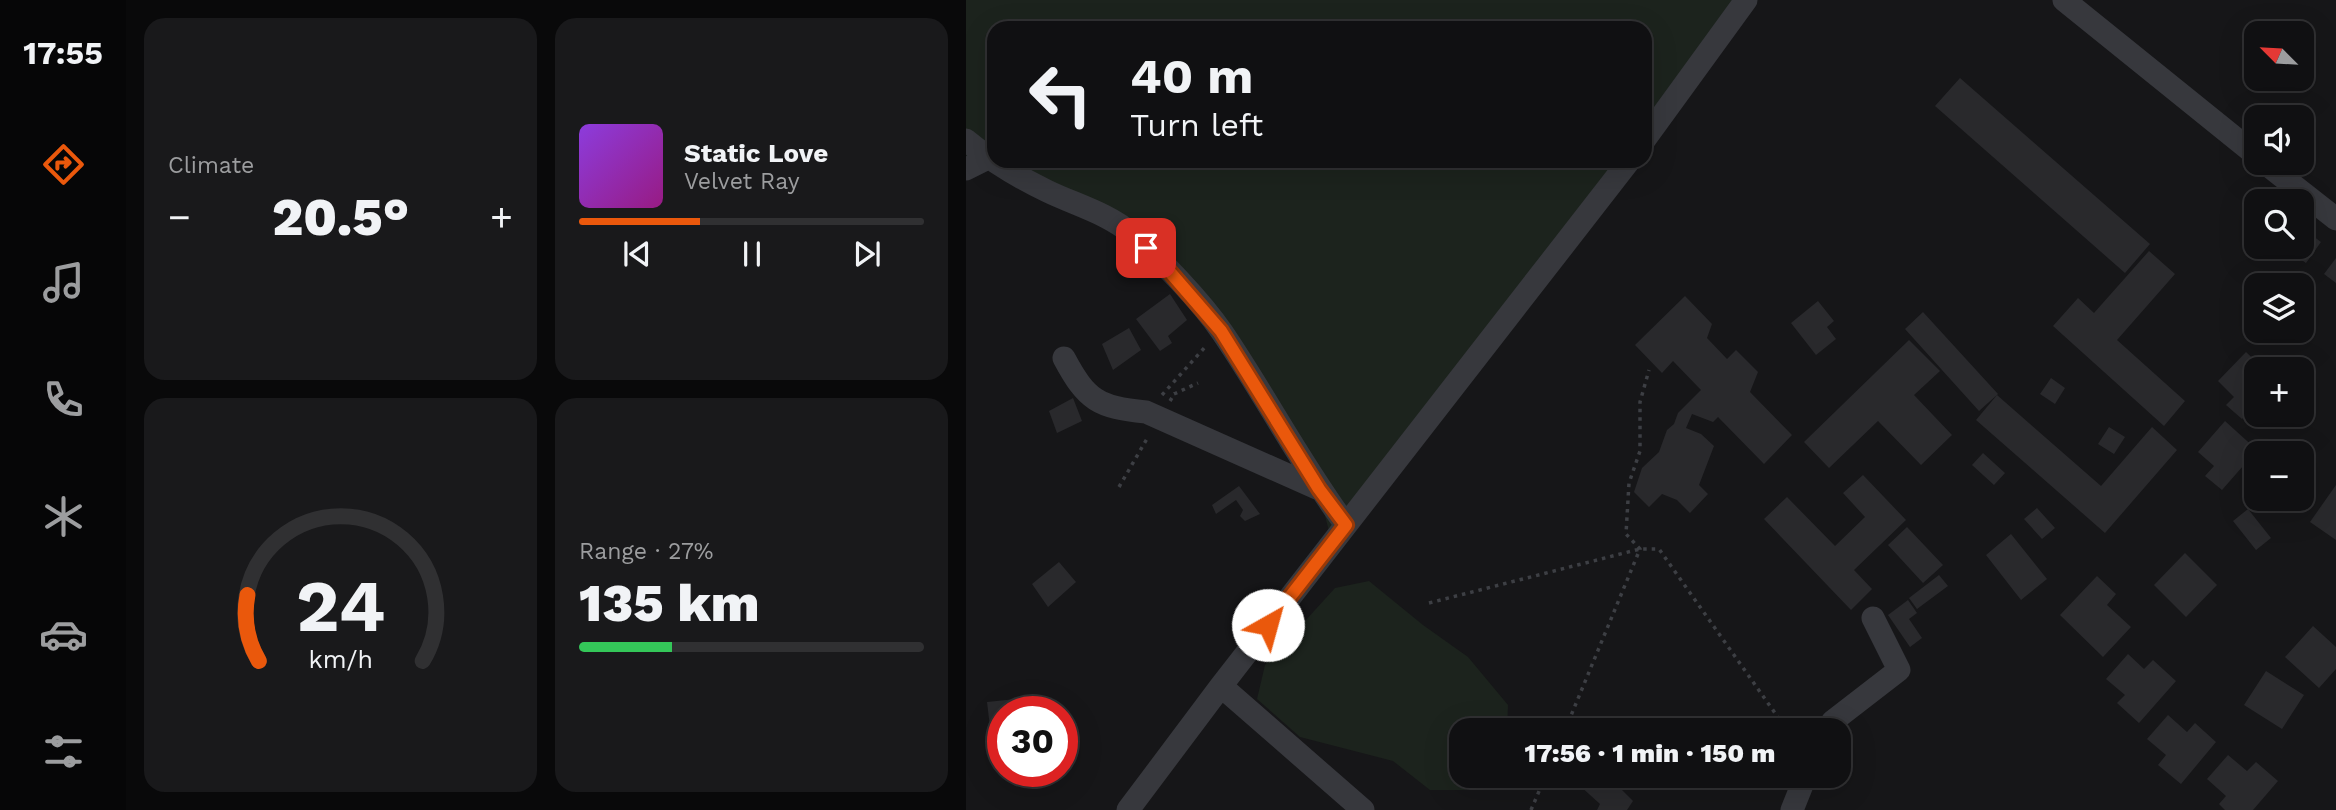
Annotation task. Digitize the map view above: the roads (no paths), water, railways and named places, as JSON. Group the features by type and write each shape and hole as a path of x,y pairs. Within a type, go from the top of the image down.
{"street":[{"path":"1652,129 1746,0"},
{"path":"2064,0 2244,145"},
{"path":"966,140 987,157"},
{"path":"966,169 987,158"},
{"path":"1006,168 1044,190 1102,213 1130,232 1163,264 1221,331 1319,489 1346,525"},
{"path":"1128,810 1221,685 1624,168"},
{"path":"2280,175 2336,219"},
{"path":"1064,358 1074,377 1099,403 1116,409 1153,415 1319,489"},
{"path":"1837,718 1899,670 1873,618"},
{"path":"1221,685 1363,810"},
{"path":"1792,810 1800,788"}]}
